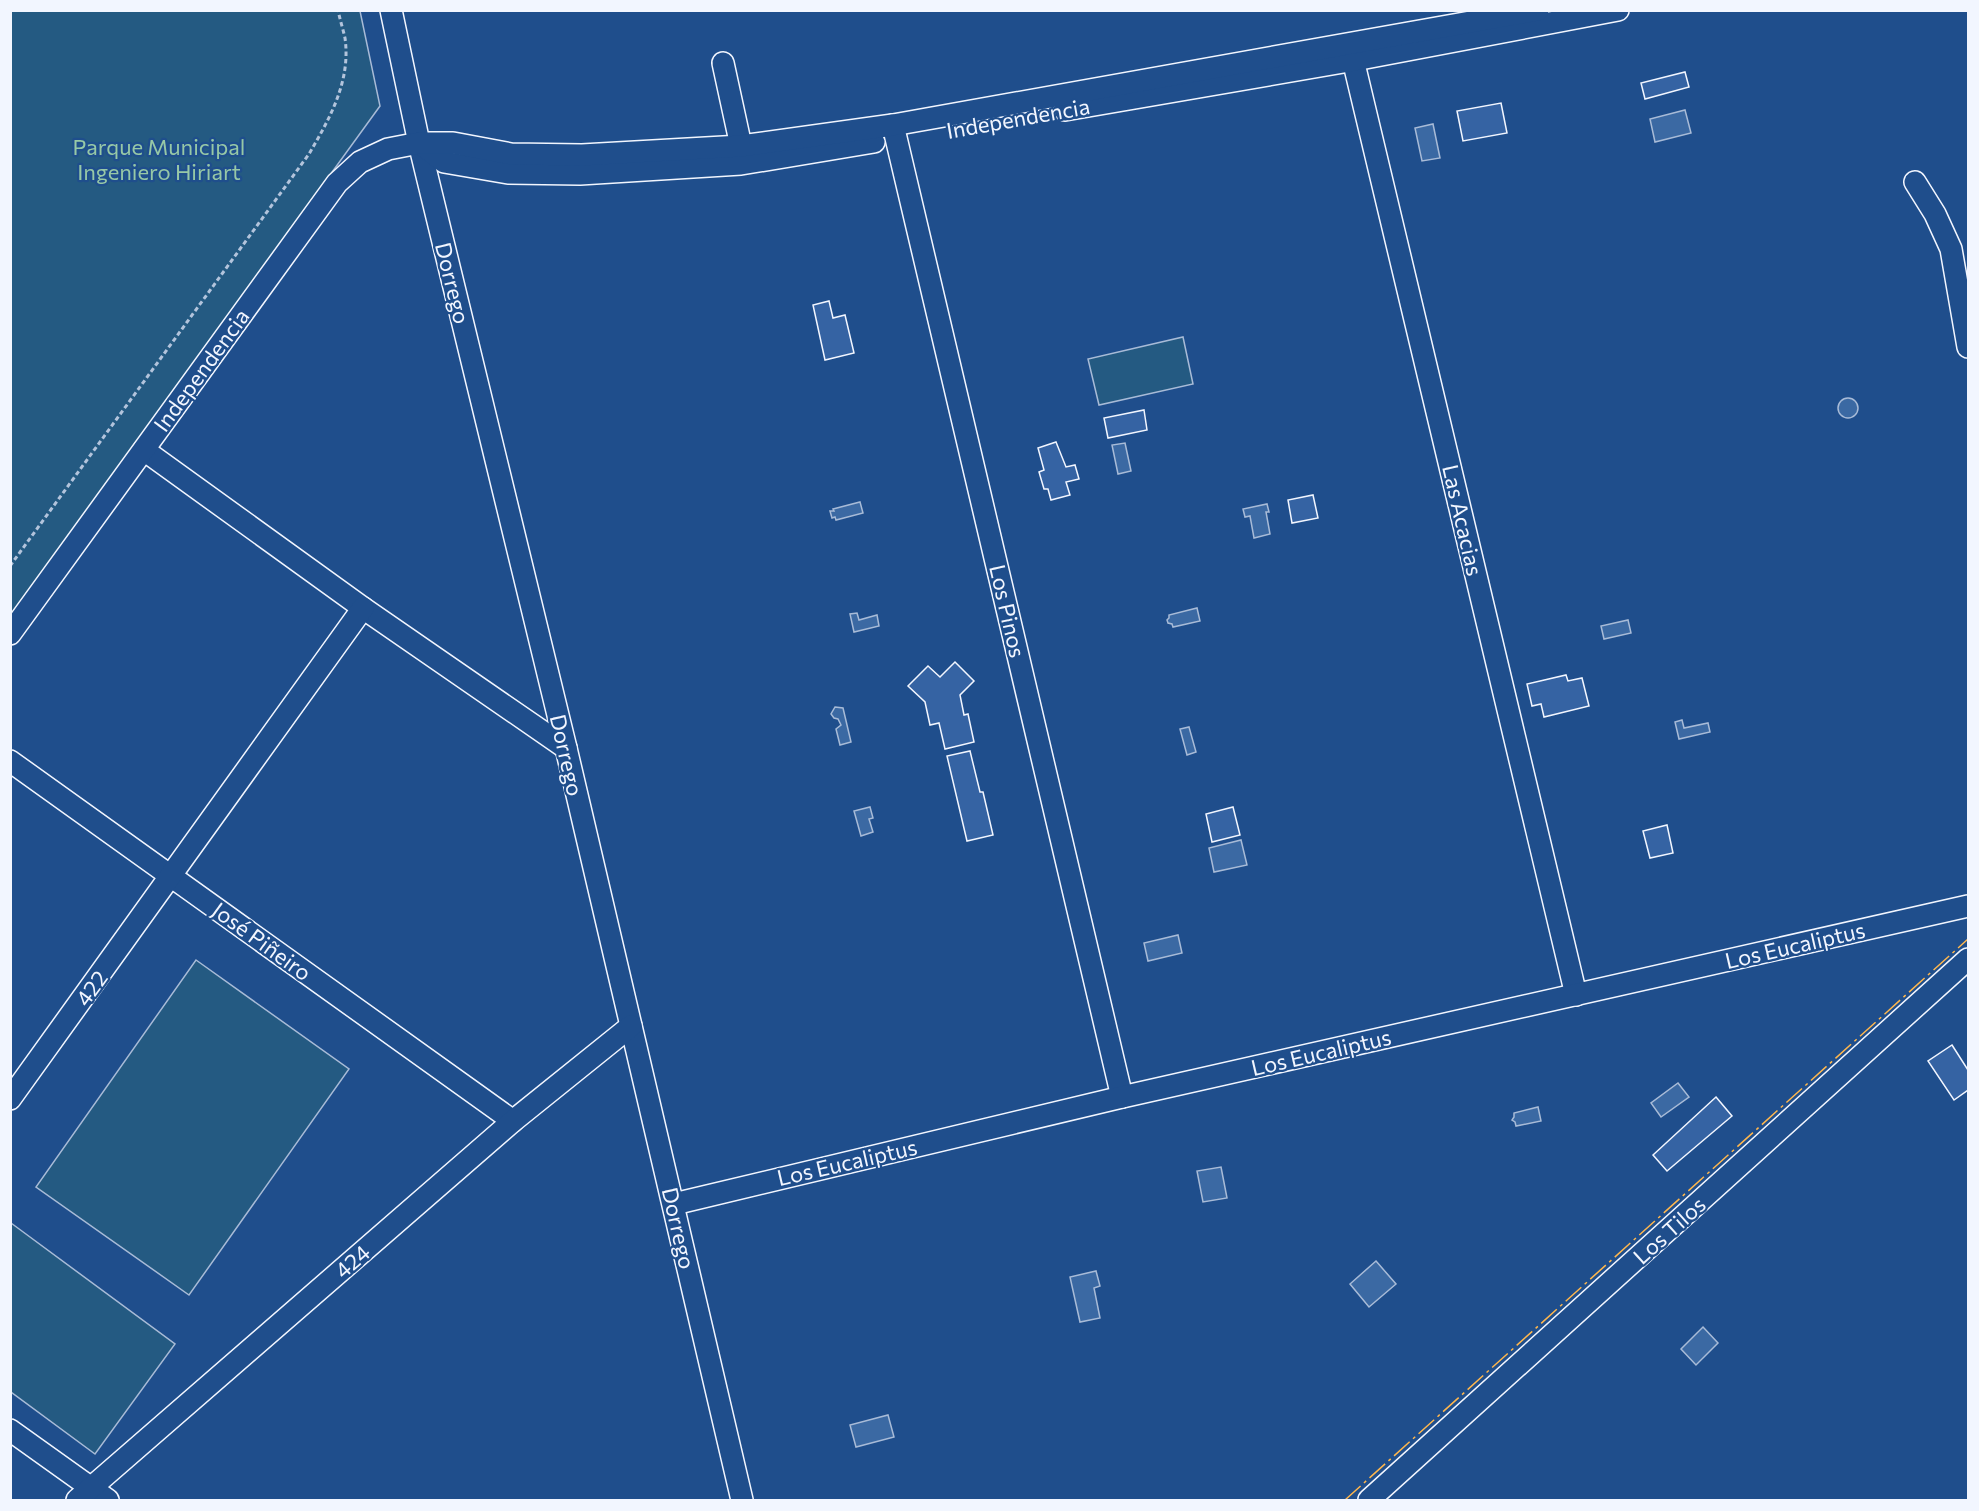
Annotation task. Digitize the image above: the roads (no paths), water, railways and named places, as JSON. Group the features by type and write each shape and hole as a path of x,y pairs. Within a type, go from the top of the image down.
{"street":[{"name":"Dorrego","path":"391,10 419,143 566,748 742,1500"},
{"name":"Independencia","path":"1352,53 1538,10"},
{"name":"Independencia","path":"10,634 337,183 360,162 388,149 419,143 444,162 508,173 580,174 741,155 895,132 1352,53 1618,10"},
{"name":"Las Acacias","path":"1352,53 1576,995"},
{"path":"723,63 741,155"},
{"name":"Los Pinos","path":"895,132 1122,1097"},
{"path":"1916,182 1935,214 1951,249 1968,347"},
{"path":"144,450 363,608 566,748"},
{"name":"422","path":"10,1099 363,608"},
{"name":"José Piñeiro","path":"10,761 513,1121"},
{"name":"Los Eucaliptus","path":"674,1204 1122,1097 1968,906"},
{"name":"Los Tilos","path":"1369,1500 1968,959"},
{"name":"424","path":"92,1496 513,1121 631,1026"},
{"path":"10,1430 92,1496"}],"park label":[{"name":"Parque Municipal Ingeniero Hiriart","path":"159,158"}]}
